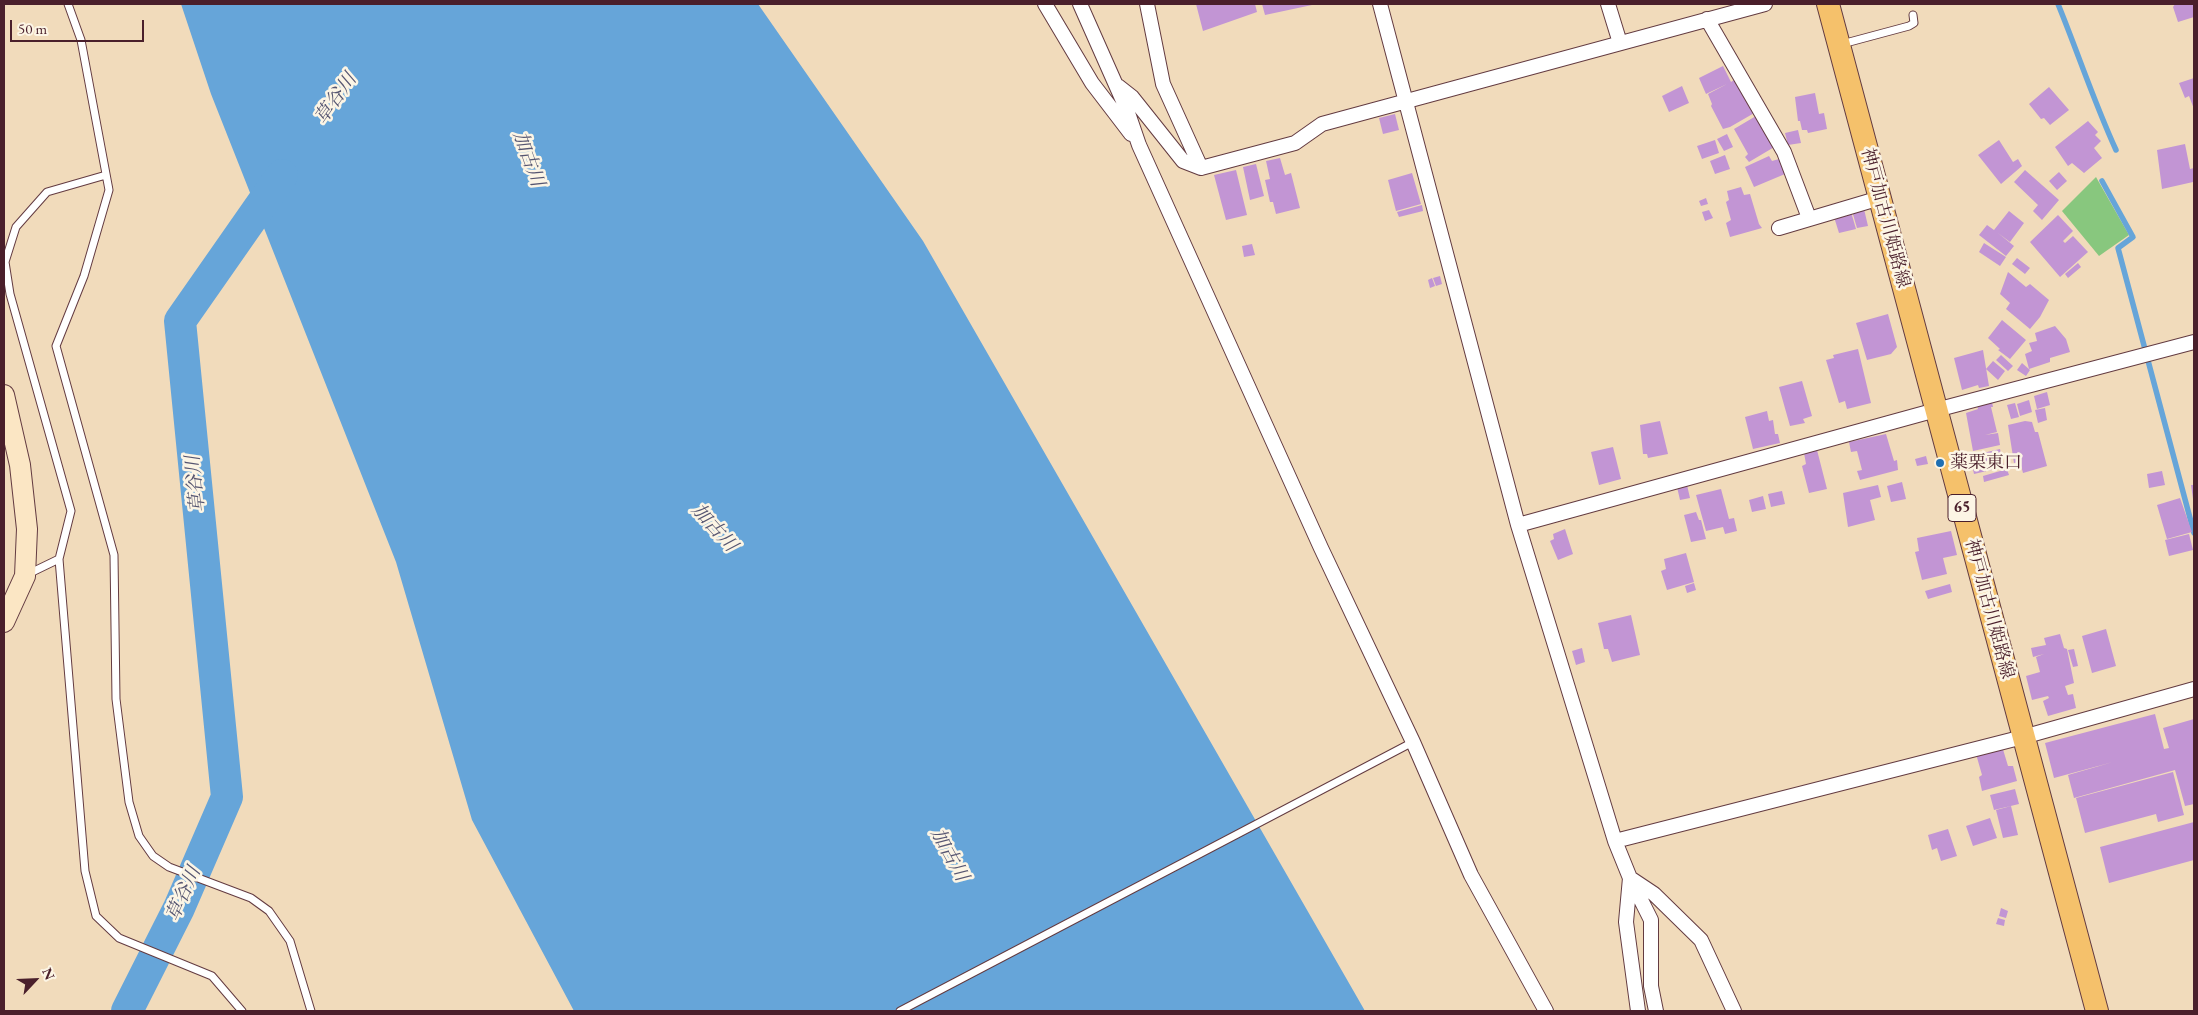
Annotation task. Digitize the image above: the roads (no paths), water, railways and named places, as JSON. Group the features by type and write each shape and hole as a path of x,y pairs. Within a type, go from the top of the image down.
{"main road":[{"name":"神戸加古川姫路線","path":"1828,4 2097,1011"}],"street":[{"path":"1045,4 1092,83 1139,145"},
{"path":"1080,4 1139,145 1321,548 1413,742 1471,875 1546,1011"},
{"path":"1147,4 1162,84 1201,168"},
{"path":"1380,4 1407,99 1518,526 1615,841 1630,878 1652,920 1651,986 1656,1011"},
{"path":"1608,4 1620,42"},
{"path":"1115,84 1132,97 1183,161 1201,168 1295,143 1322,124 1407,99 1764,4"},
{"path":"1706,19 1784,152 1809,218"},
{"path":"1779,228 1880,198"},
{"path":"1518,526 1936,410 2194,342"},
{"path":"4,395 20,465 27,529 25,576 4,622"},
{"path":"1615,841 2023,737 2194,689"},
{"path":"1630,878 1626,922 1638,1011"},
{"path":"1630,878 1654,894 1701,940 1734,1011"}],"lane":[{"path":"68,4 81,40 109,190 87,266 56,346 114,555 116,699 129,802 139,836 153,856 169,867 229,888 251,898 269,911 290,941 311,1011"},
{"path":"1839,45 1914,24 1913,15"},
{"path":"106,175 47,192 16,227 5,262 10,294 71,510 59,559 85,871 96,916 119,938 212,976 240,1010"},
{"path":"25,576 59,559"},
{"path":"900,1011 1413,742"}],"water":[{"name":"加古川","path":"181,4 758,4 923,241 1365,1011 574,1011 472,820 396,562 211,94"}],"waterway":[{"path":"2058,4 2100,114 2116,150"},
{"name":"草谷川","path":"127,1011 179,908 227,797 180,321 282,175"},
{"path":"2102,181 2133,237 2118,248 2194,533"}],"place":[{"name":"薬栗東口","path":"1940,463"}]}
